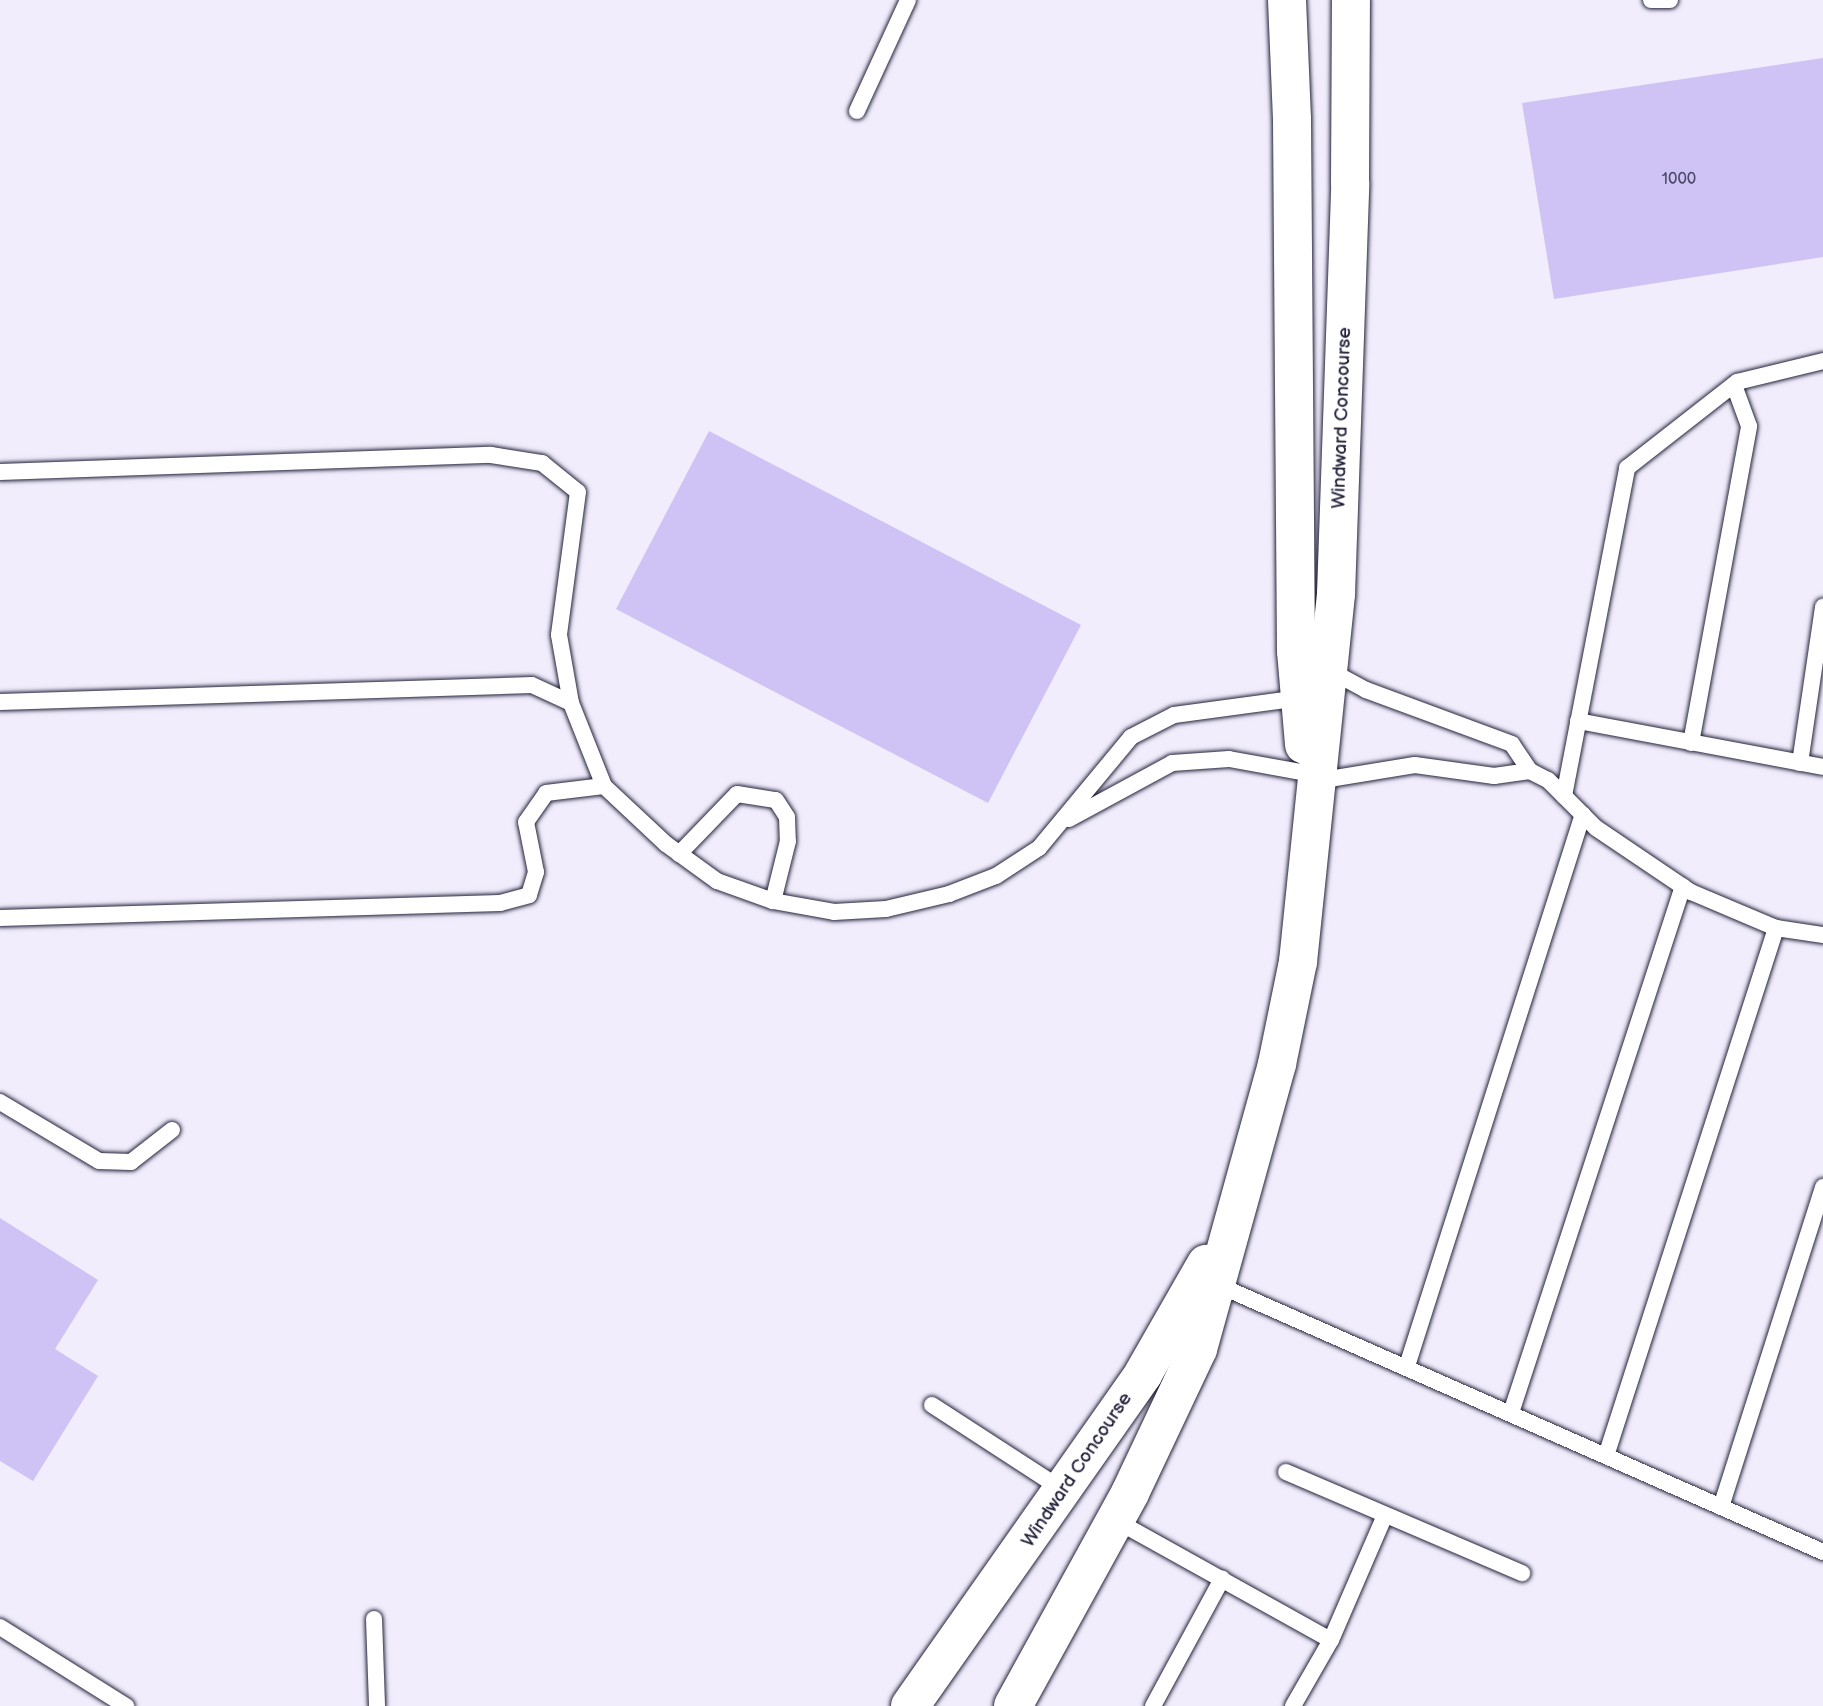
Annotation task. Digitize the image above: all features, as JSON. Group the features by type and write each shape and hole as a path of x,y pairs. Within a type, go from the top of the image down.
{"street":[{"name":"Windward Concourse","path":"1287,0 1300,698 1312,777"},
{"name":"Windward Concourse","path":"1013,1706 1115,1520 1198,1349 1229,1223 1277,1064 1296,975 1311,834 1312,777 1329,670 1336,594 1350,183 1353,1"},
{"name":"Windward Concourse","path":"910,1706 1143,1374 1229,1223"}],"lane":[{"path":"857,111 908,0"},
{"path":"1651,0 1670,0"},
{"path":"1564,796 1627,468 1734,385 1823,361"},
{"path":"1691,743 1749,426 1734,385"},
{"path":"0,472 491,455 542,463 578,492 559,635 571,703 604,786 679,854 717,881 773,901 834,912 886,909 949,894 996,876 1039,848 1131,737 1174,715 1300,698"},
{"path":"1800,763 1823,607"},
{"path":"1329,670 1366,690 1512,744 1530,771"},
{"path":"0,702 532,685 571,703"},
{"path":"1578,721 1823,767"},
{"path":"1060,824 1172,763 1229,759 1312,777 1415,765 1494,776 1530,771 1548,779 1583,814 1684,887 1776,928 1823,935"},
{"path":"0,918 500,903 529,895 536,872 526,822 546,793 604,786"},
{"path":"679,854 737,794 776,800 787,817 788,841 773,901"},
{"path":"1407,1366 1583,814"},
{"path":"1511,1413 1684,887"},
{"path":"1606,1455 1776,928"},
{"path":"0,1102 100,1161 131,1162 172,1130"},
{"path":"1721,1507 1823,1187"},
{"path":"1214,1283 1721,1507 1822,1547"},
{"path":"932,1405 1063,1490"},
{"path":"1286,1472 1522,1573"},
{"path":"1293,1706 1331,1640 1385,1515"},
{"path":"1115,1520 1331,1640"},
{"path":"1153,1706 1222,1580"},
{"path":"374,1619 377,1706"},
{"path":"0,1627 127,1706"}],"shaded area":[{"path":"0,0 1823,0 1823,1706 0,1706"}],"building":[{"path":"1823,58 1823,257 1554,299 1522,103"},
{"path":"709,431 1081,625 988,803 616,609"},
{"path":"0,1218 98,1280 55,1349 98,1376 33,1481 0,1461"}]}
